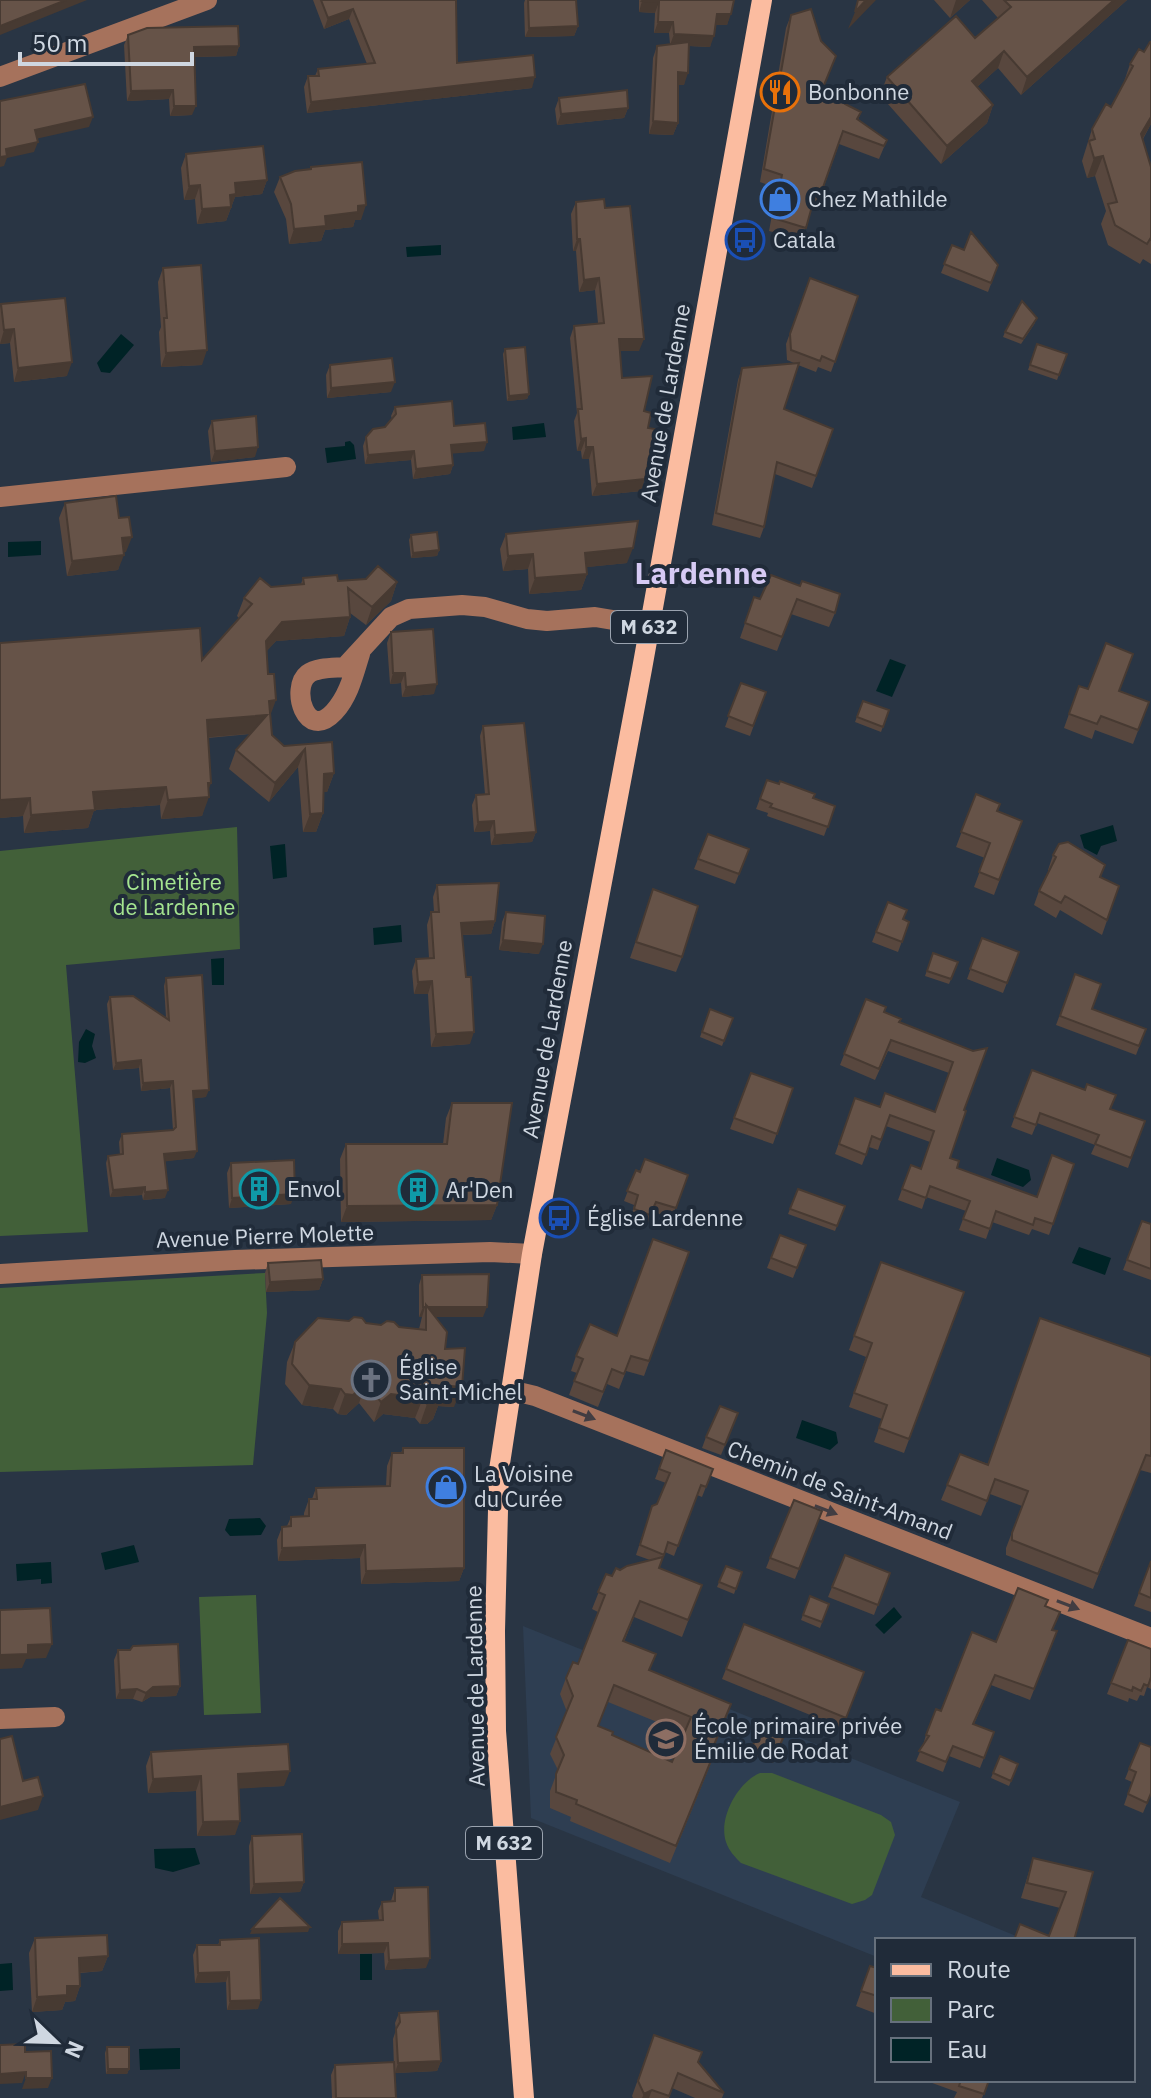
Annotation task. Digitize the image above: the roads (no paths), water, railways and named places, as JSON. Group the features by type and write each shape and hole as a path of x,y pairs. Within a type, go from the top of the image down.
{"main road":[{"name":"Avenue de Lardenne","path":"524,2098 496,1731 499,1470 532,1254 762,0"}],"street":[{"path":"0,77 207,0"},
{"path":"0,497 286,467"},
{"path":"360,654 391,617 409,609 462,605 485,607 527,619 547,621 595,617 649,626"},
{"name":"Avenue Pierre Molette","path":"0,1274 228,1260 490,1252 532,1254"},
{"name":"Chemin de Saint-Amand","path":"510,1390 535,1396 1151,1638"},
{"path":"0,1719 55,1717"}],"water":[{"path":"441,245 441,255 407,257 406,247"},
{"path":"121,334 134,345 110,373 101,372 97,363"},
{"path":"544,423 546,437 513,440 512,427"},
{"path":"350,441 354,445 356,459 327,463 325,448 345,446 345,442"},
{"path":"41,541 41,555 8,557 8,542"},
{"path":"890,659 906,665 892,697 876,691"},
{"path":"1113,825 1117,841 1101,846 1097,855 1084,848 1080,835"},
{"path":"285,844 287,877 273,879 270,846"},
{"path":"401,925 402,942 374,945 373,928"},
{"path":"224,958 224,985 212,985 211,959"},
{"path":"86,1029 95,1034 92,1046 96,1058 85,1063 78,1062 79,1042"},
{"path":"997,1158 1029,1170 1031,1180 1023,1187 991,1175"},
{"path":"1079,1247 1111,1258 1105,1275 1072,1263"},
{"path":"802,1420 836,1432 838,1443 830,1450 796,1438"},
{"path":"260,1518 266,1526 261,1535 230,1536 225,1530 229,1519"},
{"path":"134,1545 139,1562 105,1570 101,1553"},
{"path":"51,1562 52,1583 41,1584 41,1579 17,1581 16,1564"},
{"path":"894,1607 902,1617 884,1634 875,1625"},
{"path":"195,1848 200,1864 173,1872 155,1868 154,1849"},
{"path":"360,1954 372,1954 372,1980 360,1980"},
{"path":"12,1963 13,1990 0,1991 0,1964"},
{"path":"180,2048 180,2069 140,2070 139,2049"}],"place":[{"name":"Bonbonne","path":"780,92"},
{"name":"Chez Mathilde","path":"780,199"},
{"name":"Catala","path":"745,240"},
{"name":"Envol","path":"259,1189"},
{"name":"Ar'Den","path":"418,1190"},
{"name":"Église Lardenne","path":"559,1218"},
{"name":"Église Saint-Michel","path":"371,1380"},
{"name":"La Voisine du Curée","path":"446,1487"},
{"name":"École primaire privée Émilie de Rodat","path":"666,1739"}],"district":[{"name":"Lardenne","path":"701,574"}],"park label":[{"name":"Cimetière de Lardenne","path":"174,894"}]}
